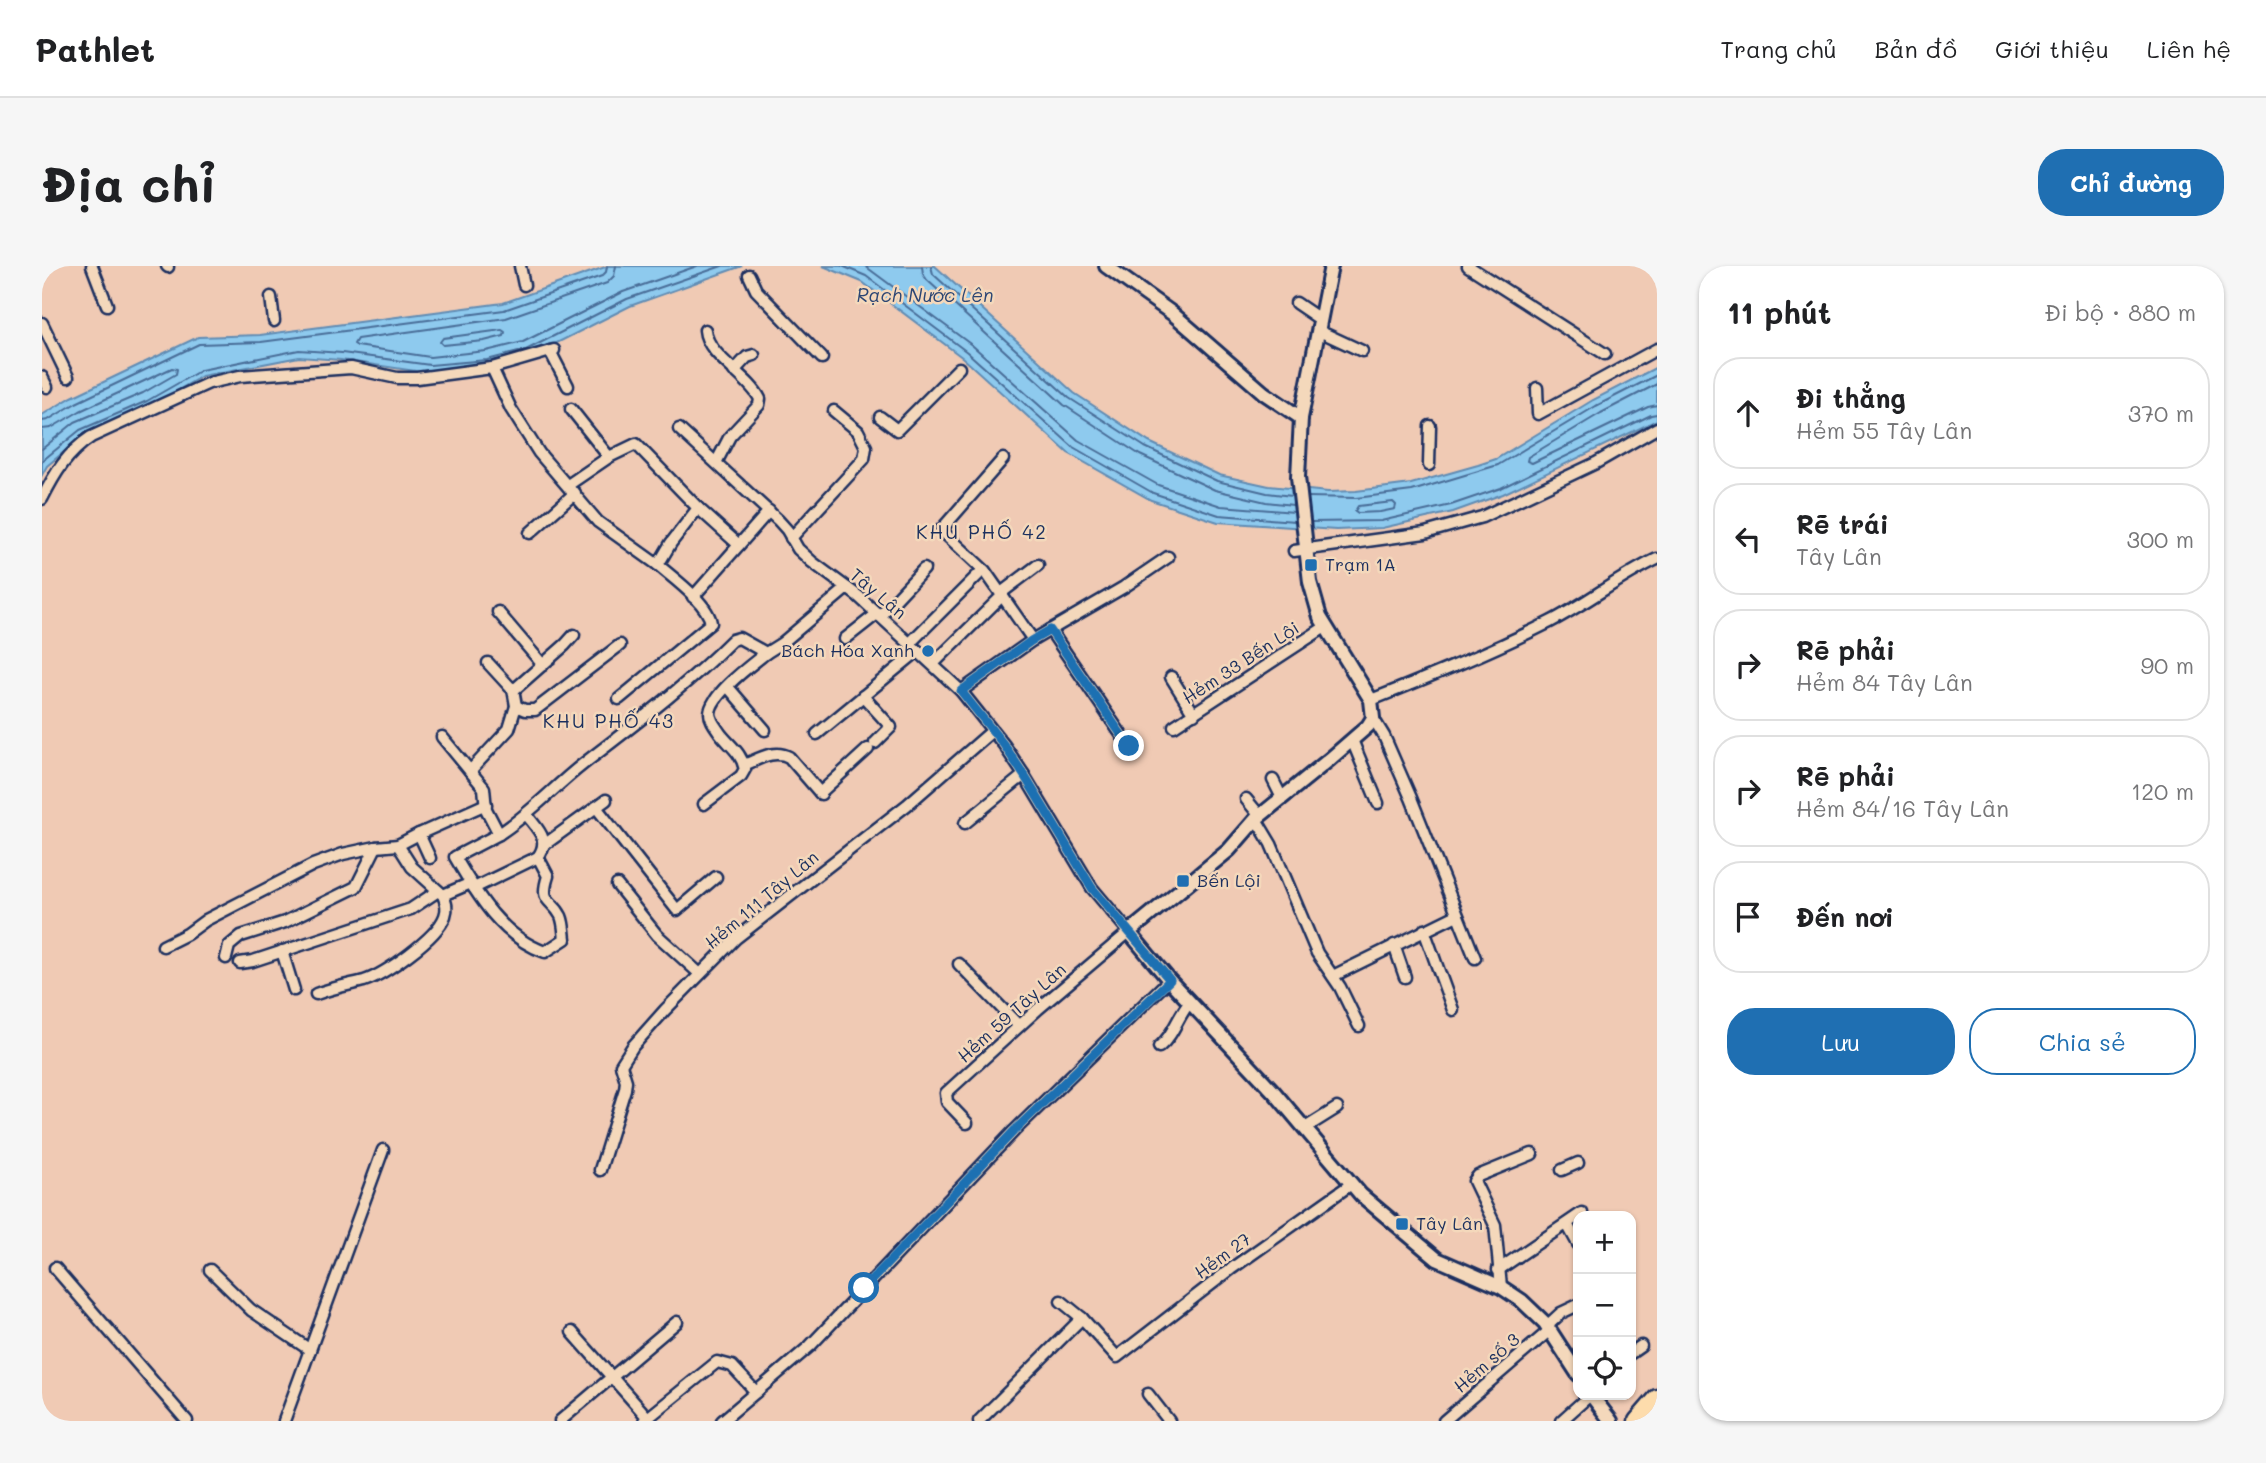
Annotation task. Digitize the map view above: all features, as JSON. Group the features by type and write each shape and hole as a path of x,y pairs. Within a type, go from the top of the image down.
{"highway":[{"path":"1645,1417 1657,1398"}],"street":[{"path":"92,266 107,305"},
{"path":"520,266 524,285"},
{"path":"1106,266 1173,314 1264,393 1301,418"},
{"path":"1331,266 1301,418 1299,485 1306,534 1301,551 1320,617 1371,700 1373,718 1384,736 1411,798 1475,958"},
{"path":"1468,266 1605,355"},
{"path":"750,275 756,290 822,358"},
{"path":"272,301 274,319"},
{"path":"1296,303 1320,326 1362,351"},
{"path":"42,323 68,377"},
{"path":"705,330 705,337 760,399 759,405 730,436 717,461"},
{"path":"1537,388 1538,415 1657,349"},
{"path":"42,499 55,472 73,449 91,437 209,383 240,376 351,368 404,379 492,368 552,350 568,386"},
{"path":"734,370 747,356 754,355"},
{"path":"492,368 524,432 538,453 598,522 657,565 693,597 710,617 711,623 619,699"},
{"path":"880,417 897,430 959,368"},
{"path":"571,409 608,457"},
{"path":"791,537 864,459 866,447 858,431 834,411"},
{"path":"1429,464 1430,426"},
{"path":"1301,551 1347,542 1425,533 1482,517 1596,463 1657,428"},
{"name":"Tây Lân","path":"679,429 769,511 787,530 798,549 847,587 961,691 1024,775 1092,888 1170,980 1305,1128 1350,1185 1437,1259 1501,1287 1522,1301 1549,1328 1573,1366"},
{"path":"530,533 571,489 608,457 636,444 738,545"},
{"path":"1003,459 942,530 983,570 1032,640"},
{"path":"657,565 698,508"},
{"path":"693,597 769,511"},
{"path":"961,691 1032,640 1168,557"},
{"path":"1371,700 1468,663 1553,620 1627,574 1657,559"},
{"path":"933,664 1002,594 1038,565"},
{"path":"845,639 879,615 924,569"},
{"path":"817,734 863,696 914,647 983,570"},
{"path":"704,804 741,776 746,769 742,755 722,735 711,719 710,711 715,699 847,587"},
{"path":"498,612 543,665"},
{"name":"Hẻm 33 Bến Lội","path":"1174,726 1325,627"},
{"path":"1050,630 1129,746"},
{"path":"513,689 574,635"},
{"path":"538,857 548,876 545,896 560,915 565,939 545,952 528,947 514,936 472,886 455,857 499,834 526,814 580,767 682,689 732,640 739,638 766,653"},
{"path":"516,706 535,710 620,645"},
{"path":"470,771 509,729 516,706 513,689 488,663"},
{"path":"1171,677 1194,714"},
{"path":"728,687 765,730"},
{"path":"744,765 782,753 789,757 821,793 891,727 863,696"},
{"path":"1129,932 1229,850 1258,817 1352,740 1373,718"},
{"name":"Hẻm 111 Tây Lân","path":"600,1170 625,1088 626,1080 621,1065 633,1046 736,938 907,805 992,731"},
{"path":"442,737 484,788 486,804 499,834"},
{"path":"1352,740 1378,803"},
{"path":"965,823 1024,775"},
{"path":"1273,780 1282,798"},
{"path":"1246,799 1271,844 1317,953 1333,976 1359,1026"},
{"path":"240,963 283,954 411,909 441,893 472,886 538,857 544,845 606,800"},
{"path":"163,946 187,934 206,920 313,865 343,854 398,845 486,804"},
{"path":"596,807 677,910 716,877"},
{"path":"526,814 541,835 544,845"},
{"path":"419,834 430,858"},
{"path":"316,994 344,984 364,981 401,959 433,932 444,918 447,906 441,893 412,867 398,845"},
{"path":"226,958 229,946 241,936 285,922 356,887 376,847"},
{"path":"617,886 657,935 700,974"},
{"path":"1333,976 1457,915"},
{"path":"1424,930 1453,1010"},
{"name":"Hẻm 59 Tây Lân","path":"967,1123 947,1102 946,1093 1129,932"},
{"path":"1394,945 1405,977"},
{"path":"283,954 294,990"},
{"path":"960,964 1019,1026"},
{"path":"722,1421 810,1346 1014,1131 1170,980"},
{"path":"1159,1047 1168,1040 1180,1014 1190,1002"},
{"path":"1305,1128 1337,1108"},
{"path":"284,1421 383,1150"},
{"path":"1501,1287 1495,1225 1474,1181 1478,1176 1532,1154"},
{"path":"1562,1170 1578,1163"},
{"name":"Hẻm 27","path":"1082,1318 1117,1357 1231,1269 1350,1185"},
{"path":"1499,1270 1573,1219"},
{"path":"1567,1223 1573,1234"},
{"path":"55,1268 187,1421"},
{"path":"210,1270 251,1310 310,1350"},
{"path":"979,1421 1082,1318 1061,1301"},
{"name":"Hẻm số 3","path":"1444,1421 1549,1328 1562,1313 1573,1308"},
{"path":"560,1421 677,1322"},
{"path":"572,1332 646,1419 717,1362 732,1366 755,1392"},
{"path":"1636,1350 1641,1346"},
{"path":"1148,1394 1169,1421"},
{"path":"1560,1421 1585,1400"},
{"path":"1595,1400 1611,1421"}],"water":[{"path":"608,266 742,266 630,306 529,357 489,367 429,373 341,360 299,357 202,376 150,407 83,436 47,466 42,475 42,415 72,397 198,337 260,335 503,303"},
{"name":"Rạch Nước Lên","path":"823,266 935,266 1074,393 1149,442 1219,475 1269,486 1328,492 1356,491 1411,484 1478,465 1496,459 1593,400 1657,367 1657,420 1503,494 1453,512 1382,528 1336,530 1218,522 1151,500 1068,453 963,358 862,282"}],"place":[{"name":"Trạm 1A","path":"1311,565"},
{"name":"Bách Hóa Xanh","path":"928,651"},
{"name":"Bến Lội","path":"1183,881"},
{"name":"Tây Lân","path":"1402,1224"}],"district":[{"name":"KHU PHỐ 42","path":"982,532"},
{"name":"KHU PHỐ 43","path":"609,721"}],"route":[{"path":"864,1288 1014,1131 1170,980 1092,888 1024,775 961,691 1050,630 1129,746"}]}
